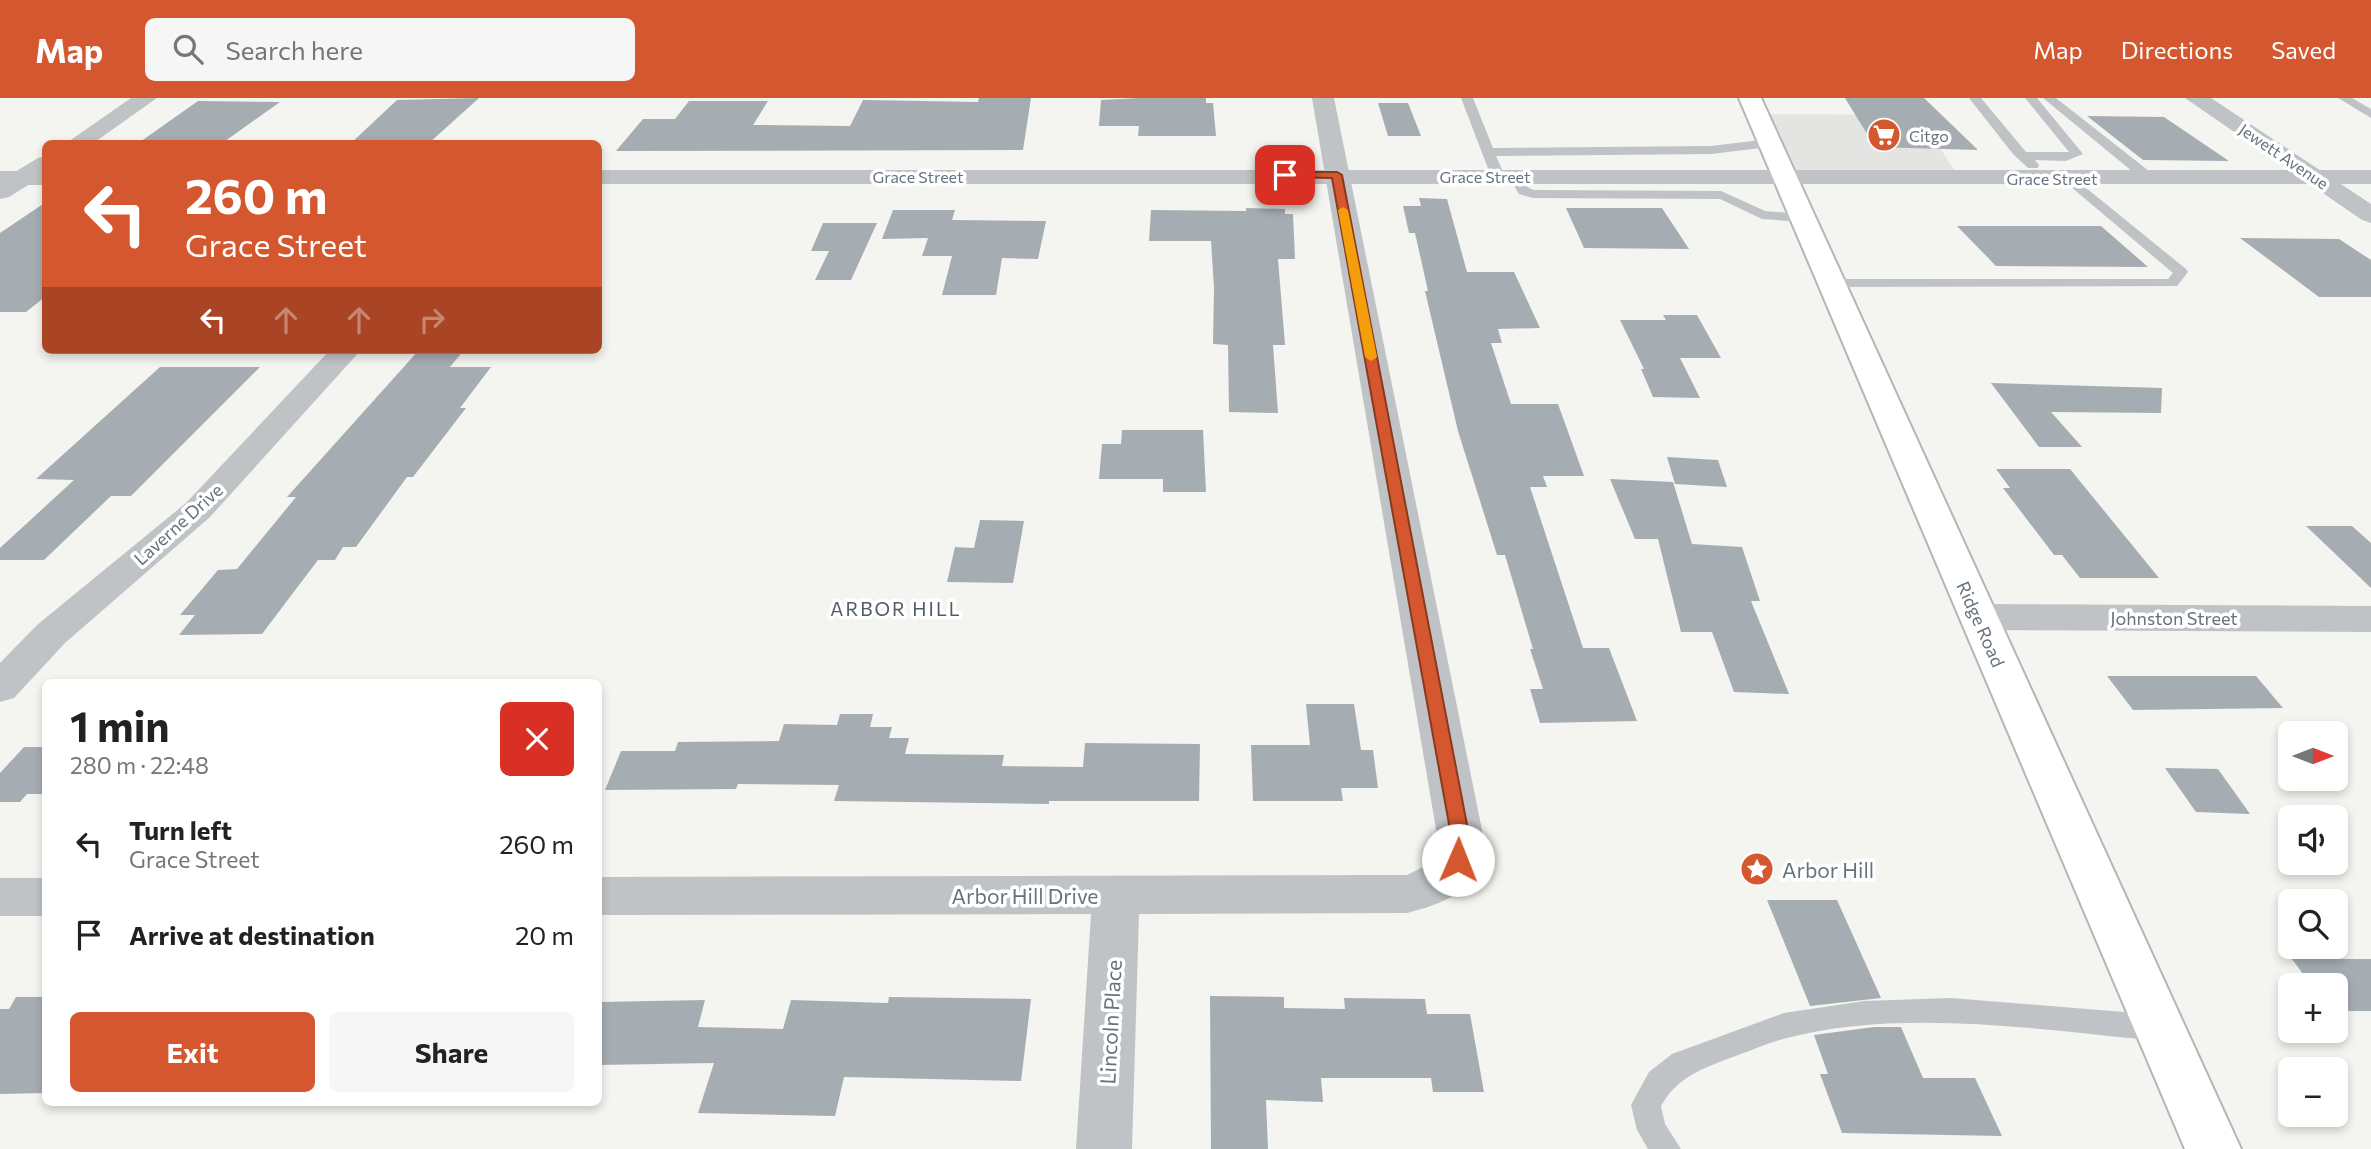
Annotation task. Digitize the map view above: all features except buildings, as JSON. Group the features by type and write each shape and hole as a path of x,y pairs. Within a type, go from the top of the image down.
{"main road":[{"name":"Ridge Road","path":"1749,98 2213,1149"}],"street":[{"path":"82,140 146,98"},
{"path":"1323,98 1337,175"},
{"name":"Jewett Avenue","path":"2196,98 2371,215"},
{"path":"0,192 42,166"},
{"name":"Arbor Hill Drive","path":"602,896 1408,894 1431,888 1449,877 1458,860 1460,835 1337,175"},
{"name":"Grace Street","path":"602,177 2371,177"},
{"name":"Laverne Drive","path":"0,688 51,634 198,510 342,354"},
{"name":"Johnston Street","path":"1978,617 2371,619"},
{"name":"Lincoln Place","path":"1104,1149 1116,895"},
{"path":"0,897 42,897"}],"lane":[{"path":"1467,98 1488,152 1507,176 1524,191 1533,194 1721,195 1739,200 1764,215 1802,218"},
{"path":"1830,283 2172,283 2181,272 2024,156 1975,98"},
{"path":"2024,156 2066,157 2077,154 2031,98"},
{"path":"2049,98 2149,178"},
{"path":"2344,98 2371,114"},
{"path":"1488,152 1711,150 1769,143"},
{"path":"1666,1149 1651,1129 1646,1105 1658,1082 1682,1063 1784,1026 1864,1013 1951,1010 2160,1028"}],"shaded area":[{"path":"1760,114 1919,115 1958,176 1788,176"}],"slow traffic":[{"path":"1343,210 1371,357"}],"place":[{"name":"Citgo","path":"1884,135"},
{"name":"Arbor Hill","path":"1757,869"}],"district":[{"name":"ARBOR HILL","path":"896,608"}],"route":[{"path":"1285,175 1337,175 1460,835 1458,860"}]}
